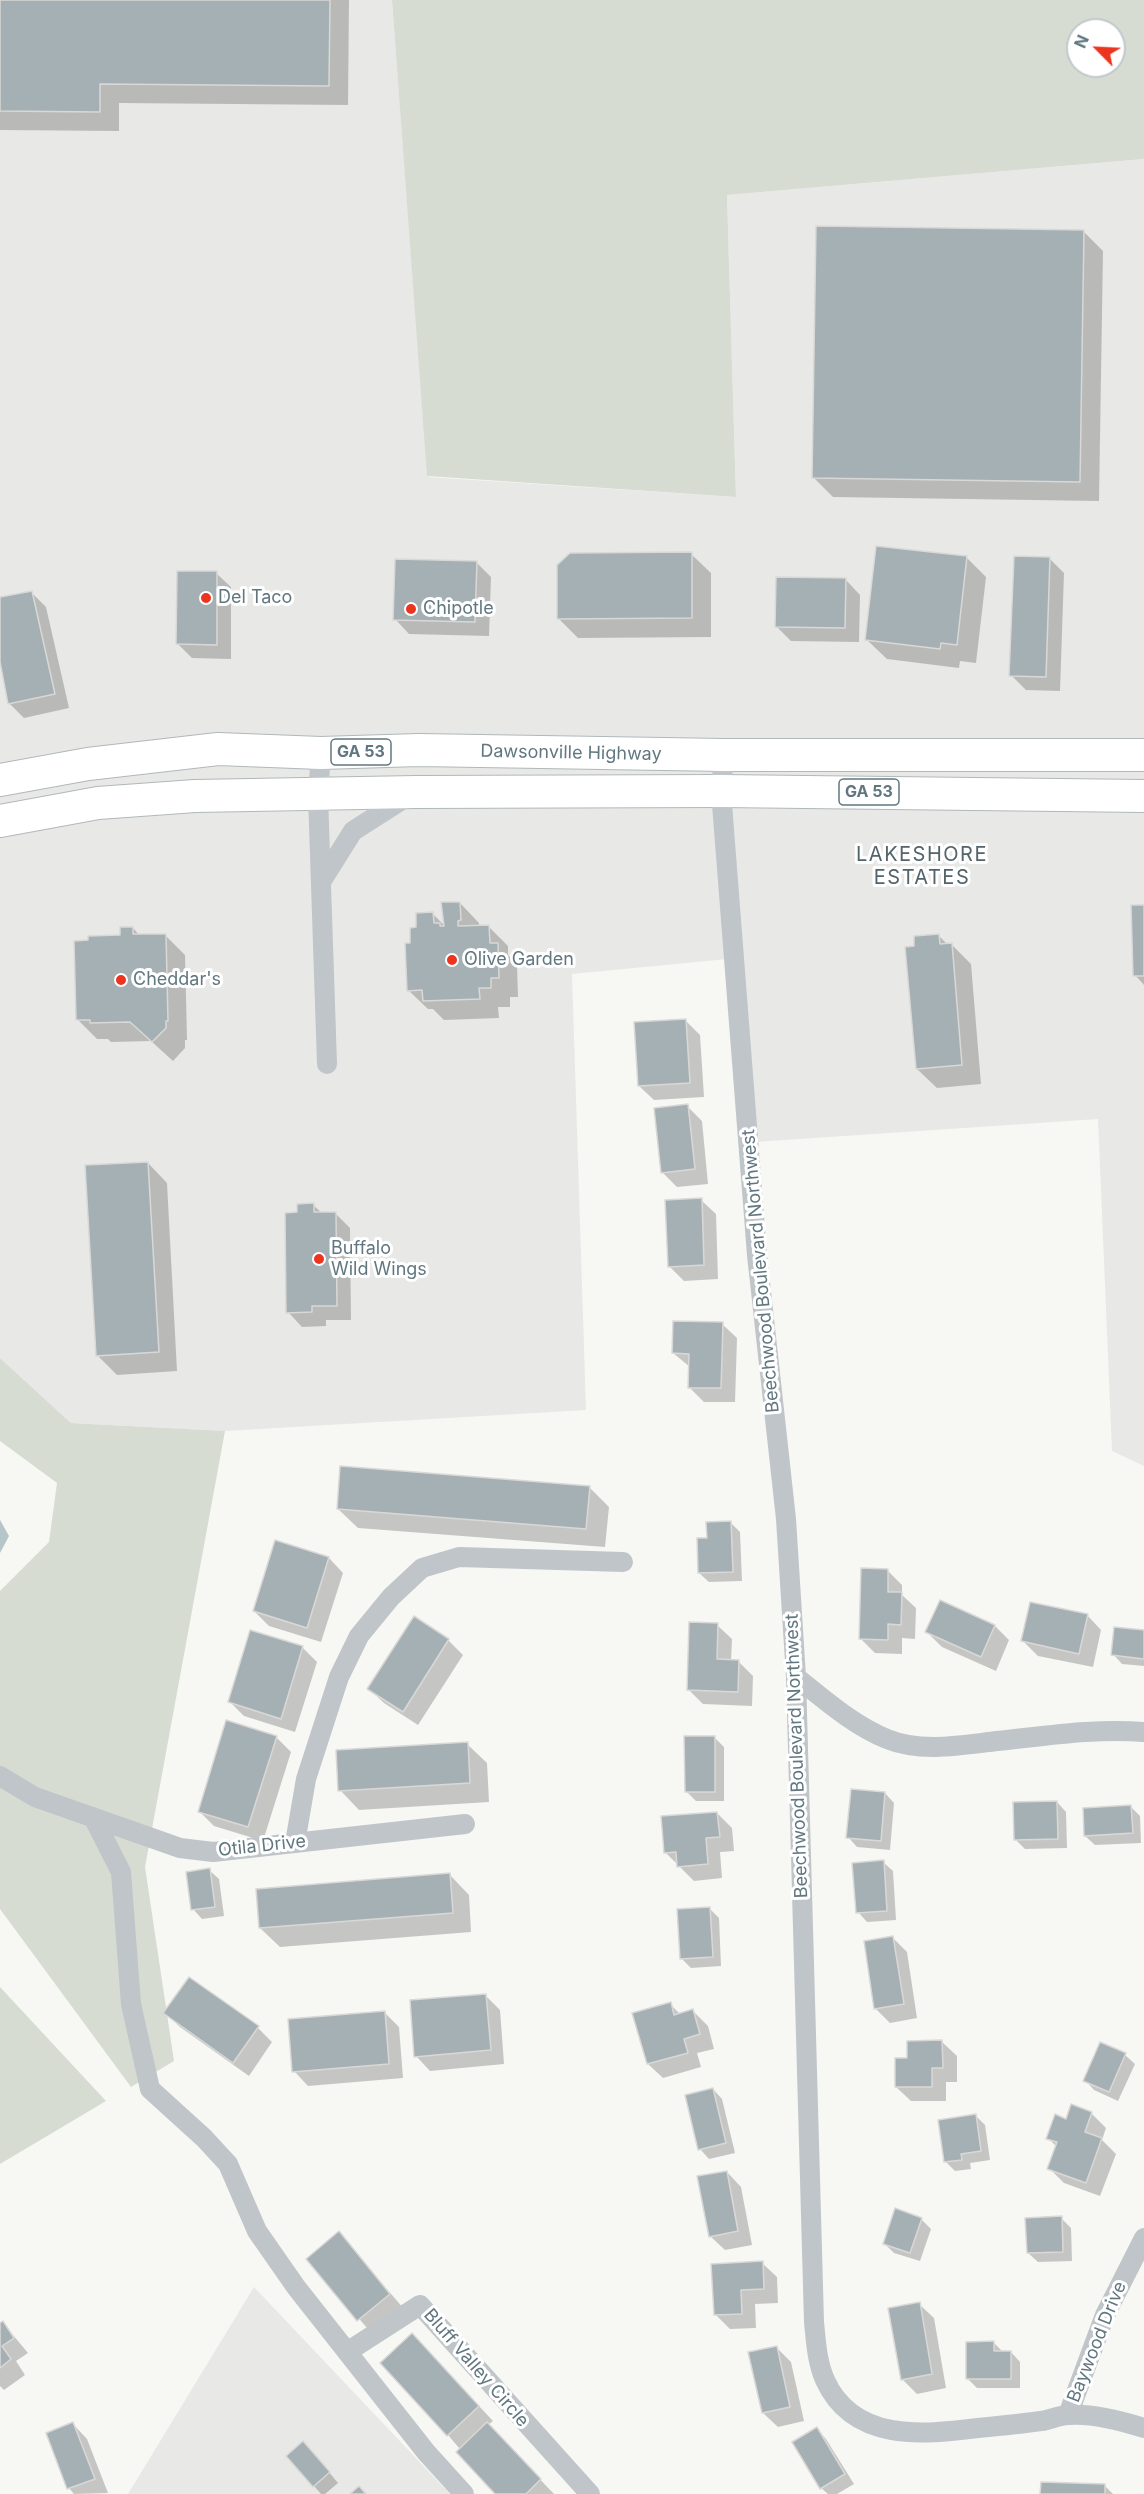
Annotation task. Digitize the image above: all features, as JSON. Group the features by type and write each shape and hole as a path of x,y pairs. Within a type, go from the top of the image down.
{"main road":[{"name":"Dawsonville Highway","path":"0,780 98,763 218,749 321,753 419,750 724,755 1139,754"},
{"path":"1139,754 1140,795"},
{"name":"Dawsonville Highway","path":"0,821 98,803 195,796 416,792 721,791 1140,795"}],"street":[{"path":"321,753 318,795 327,1064"},
{"name":"Beechwood Boulevard Northwest","path":"724,755 721,791 756,1255 786,1519 796,1677 814,2322 817,2353 826,2381 839,2400 855,2416 876,2427 902,2433 952,2431 1044,2421 1068,2415 1122,2421 1144,2428"},
{"path":"321,882 353,831 399,800 416,792"},
{"path":"295,1844 306,1779 339,1677 359,1636 391,1597 422,1568 459,1557 622,1562"},
{"path":"796,1677 856,1724 889,1740 910,1745 949,1746 1116,1730 1144,1732"},
{"name":"Otila Drive","path":"0,1776 34,1797 180,1848 213,1852 465,1824"},
{"path":"93,1816 121,1872 131,2004 150,2089 204,2138 228,2164 257,2230 296,2287 426,2452 465,2494"},
{"name":"Baywood Drive","path":"1068,2415 1105,2315 1144,2238"},
{"name":"Bluff Valley Circle","path":"347,2352 420,2305 590,2494"}],"shaded area":[{"path":"0,0 392,0 428,477 736,497 727,195 1144,159 1144,1466 1112,1451 1098,1119 755,1142 738,958 572,974 586,1410 225,1431 71,1423 0,1358"},
{"path":"392,0 1144,0 1144,159 727,195 736,497 427,476"},
{"path":"0,1358 71,1423 225,1431 145,1867 174,2061 131,2087 0,1909 0,1591 49,1542 57,1483 0,1441"},
{"path":"0,1520 9,1536 0,1553"},
{"path":"0,1987 106,2101 0,2164"},
{"path":"254,2287 450,2494 128,2494"}],"building":[{"path":"0,0 330,0 329,86 100,84 100,112 0,111"},
{"path":"816,226 1084,230 1080,482 812,478"},
{"path":"876,546 967,556 957,645 941,643 940,649 865,640"},
{"path":"692,552 692,618 557,619 557,565 570,553"},
{"path":"1014,556 1050,557 1046,677 1009,676"},
{"path":"395,559 477,561 475,622 393,620"},
{"path":"177,571 217,571 217,645 176,644"},
{"path":"776,577 846,578 845,628 775,627"},
{"path":"32,591 55,694 8,704 0,662 0,597"},
{"name":"Olive Garden","path":"441,902 460,902 461,920 458,921 458,926 489,925 490,943 498,943 499,978 491,978 491,988 479,988 480,999 423,1001 422,990 407,991 405,943 410,943 410,928 416,927 416,913 433,912 434,923 444,926"},
{"path":"1131,905 1144,905 1144,976 1133,976"},
{"name":"Cheddar's","path":"120,927 133,927 133,934 166,934 168,1021 166,1021 166,1028 152,1042 130,1022 90,1023 90,1020 76,1020 74,941 88,940 88,936 120,935"},
{"path":"939,934 940,944 952,943 962,1065 916,1069 905,947 914,946 914,936"},
{"path":"686,1019 690,1083 638,1086 634,1022"},
{"path":"688,1104 695,1169 661,1173 654,1108"},
{"path":"148,1162 159,1352 96,1356 85,1165"},
{"path":"702,1198 704,1265 668,1267 665,1200"},
{"path":"314,1203 314,1212 336,1212 337,1306 312,1306 312,1312 286,1313 285,1213 297,1212 297,1204"},
{"path":"673,1321 723,1322 721,1388 688,1388 689,1354 672,1353"},
{"path":"340,1466 590,1486 586,1529 337,1509"},
{"path":"731,1521 733,1572 698,1573 697,1538 707,1538 706,1522"},
{"path":"275,1540 329,1557 307,1628 253,1611"},
{"path":"861,1568 888,1569 888,1592 902,1592 901,1625 888,1624 888,1640 859,1639"},
{"path":"940,1600 995,1625 981,1657 925,1632"},
{"path":"1030,1602 1088,1614 1079,1654 1021,1641"},
{"path":"414,1616 449,1639 403,1712 367,1689"},
{"path":"689,1622 718,1623 717,1659 739,1660 738,1692 687,1690"},
{"path":"1114,1627 1144,1630 1144,1659 1111,1655"},
{"path":"250,1630 303,1646 281,1719 228,1702"},
{"path":"226,1720 277,1736 248,1827 198,1812"},
{"path":"684,1736 715,1736 715,1792 685,1792"},
{"path":"468,1742 470,1783 338,1791 336,1750"},
{"path":"851,1789 885,1792 881,1841 846,1838"},
{"path":"1057,1801 1058,1839 1014,1840 1013,1802"},
{"path":"1131,1805 1133,1833 1084,1836 1083,1808"},
{"path":"717,1812 720,1837 706,1838 708,1864 677,1867 676,1852 664,1853 661,1816"},
{"path":"884,1860 887,1911 856,1913 852,1863"},
{"path":"210,1868 215,1907 191,1910 186,1872"},
{"path":"450,1873 453,1913 259,1928 256,1889"},
{"path":"710,1907 713,1957 680,1959 677,1909"},
{"path":"893,1936 904,2004 874,2009 864,1941"},
{"path":"189,1977 259,2026 233,2063 163,2013"},
{"path":"486,1994 491,2050 414,2057 410,2000"},
{"path":"671,2002 674,2015 693,2009 700,2034 684,2039 688,2053 647,2064 632,2013"},
{"path":"385,2011 389,2064 292,2072 288,2019"},
{"path":"942,2040 943,2068 932,2068 932,2087 895,2087 895,2058 907,2058 907,2041"},
{"path":"1100,2042 1126,2053 1109,2092 1083,2081"},
{"path":"713,2088 726,2143 698,2150 685,2095"},
{"path":"1071,2104 1092,2112 1085,2132 1102,2138 1086,2183 1047,2169 1057,2142 1046,2139 1055,2114 1066,2119"},
{"path":"976,2114 981,2151 961,2154 962,2160 944,2162 938,2120"},
{"path":"727,2171 738,2231 709,2237 697,2176"},
{"path":"895,2208 922,2218 910,2253 883,2244"},
{"path":"1062,2216 1063,2252 1027,2253 1025,2218"},
{"path":"339,2231 390,2294 357,2321 306,2259"},
{"path":"763,2261 764,2289 741,2290 742,2314 714,2315 711,2264"},
{"path":"920,2302 932,2374 901,2380 888,2308"},
{"path":"3,2321 14,2338 2,2346 11,2359 0,2368 0,2323"},
{"path":"412,2333 479,2406 447,2436 380,2363"},
{"path":"994,2341 994,2351 1011,2351 1011,2379 966,2379 966,2342"},
{"path":"777,2346 790,2407 762,2413 748,2352"},
{"path":"73,2422 95,2479 67,2489 46,2433"},
{"path":"487,2422 541,2479 526,2494 495,2494 456,2452"},
{"path":"817,2427 845,2474 820,2489 792,2442"},
{"path":"303,2441 330,2472 313,2487 286,2456"},
{"path":"1041,2482 1105,2484 1105,2494 1040,2494"},
{"path":"359,2486 366,2494 350,2494"}],"place":[{"name":"Del Taco","path":"206,598"},
{"name":"Chipotle","path":"411,609"},
{"name":"Olive Garden","path":"452,960"},
{"name":"Cheddar's","path":"121,980"},
{"name":"Buffalo Wild Wings","path":"319,1259"}],"district":[{"name":"LAKESHORE ESTATES","path":"922,866"}]}
